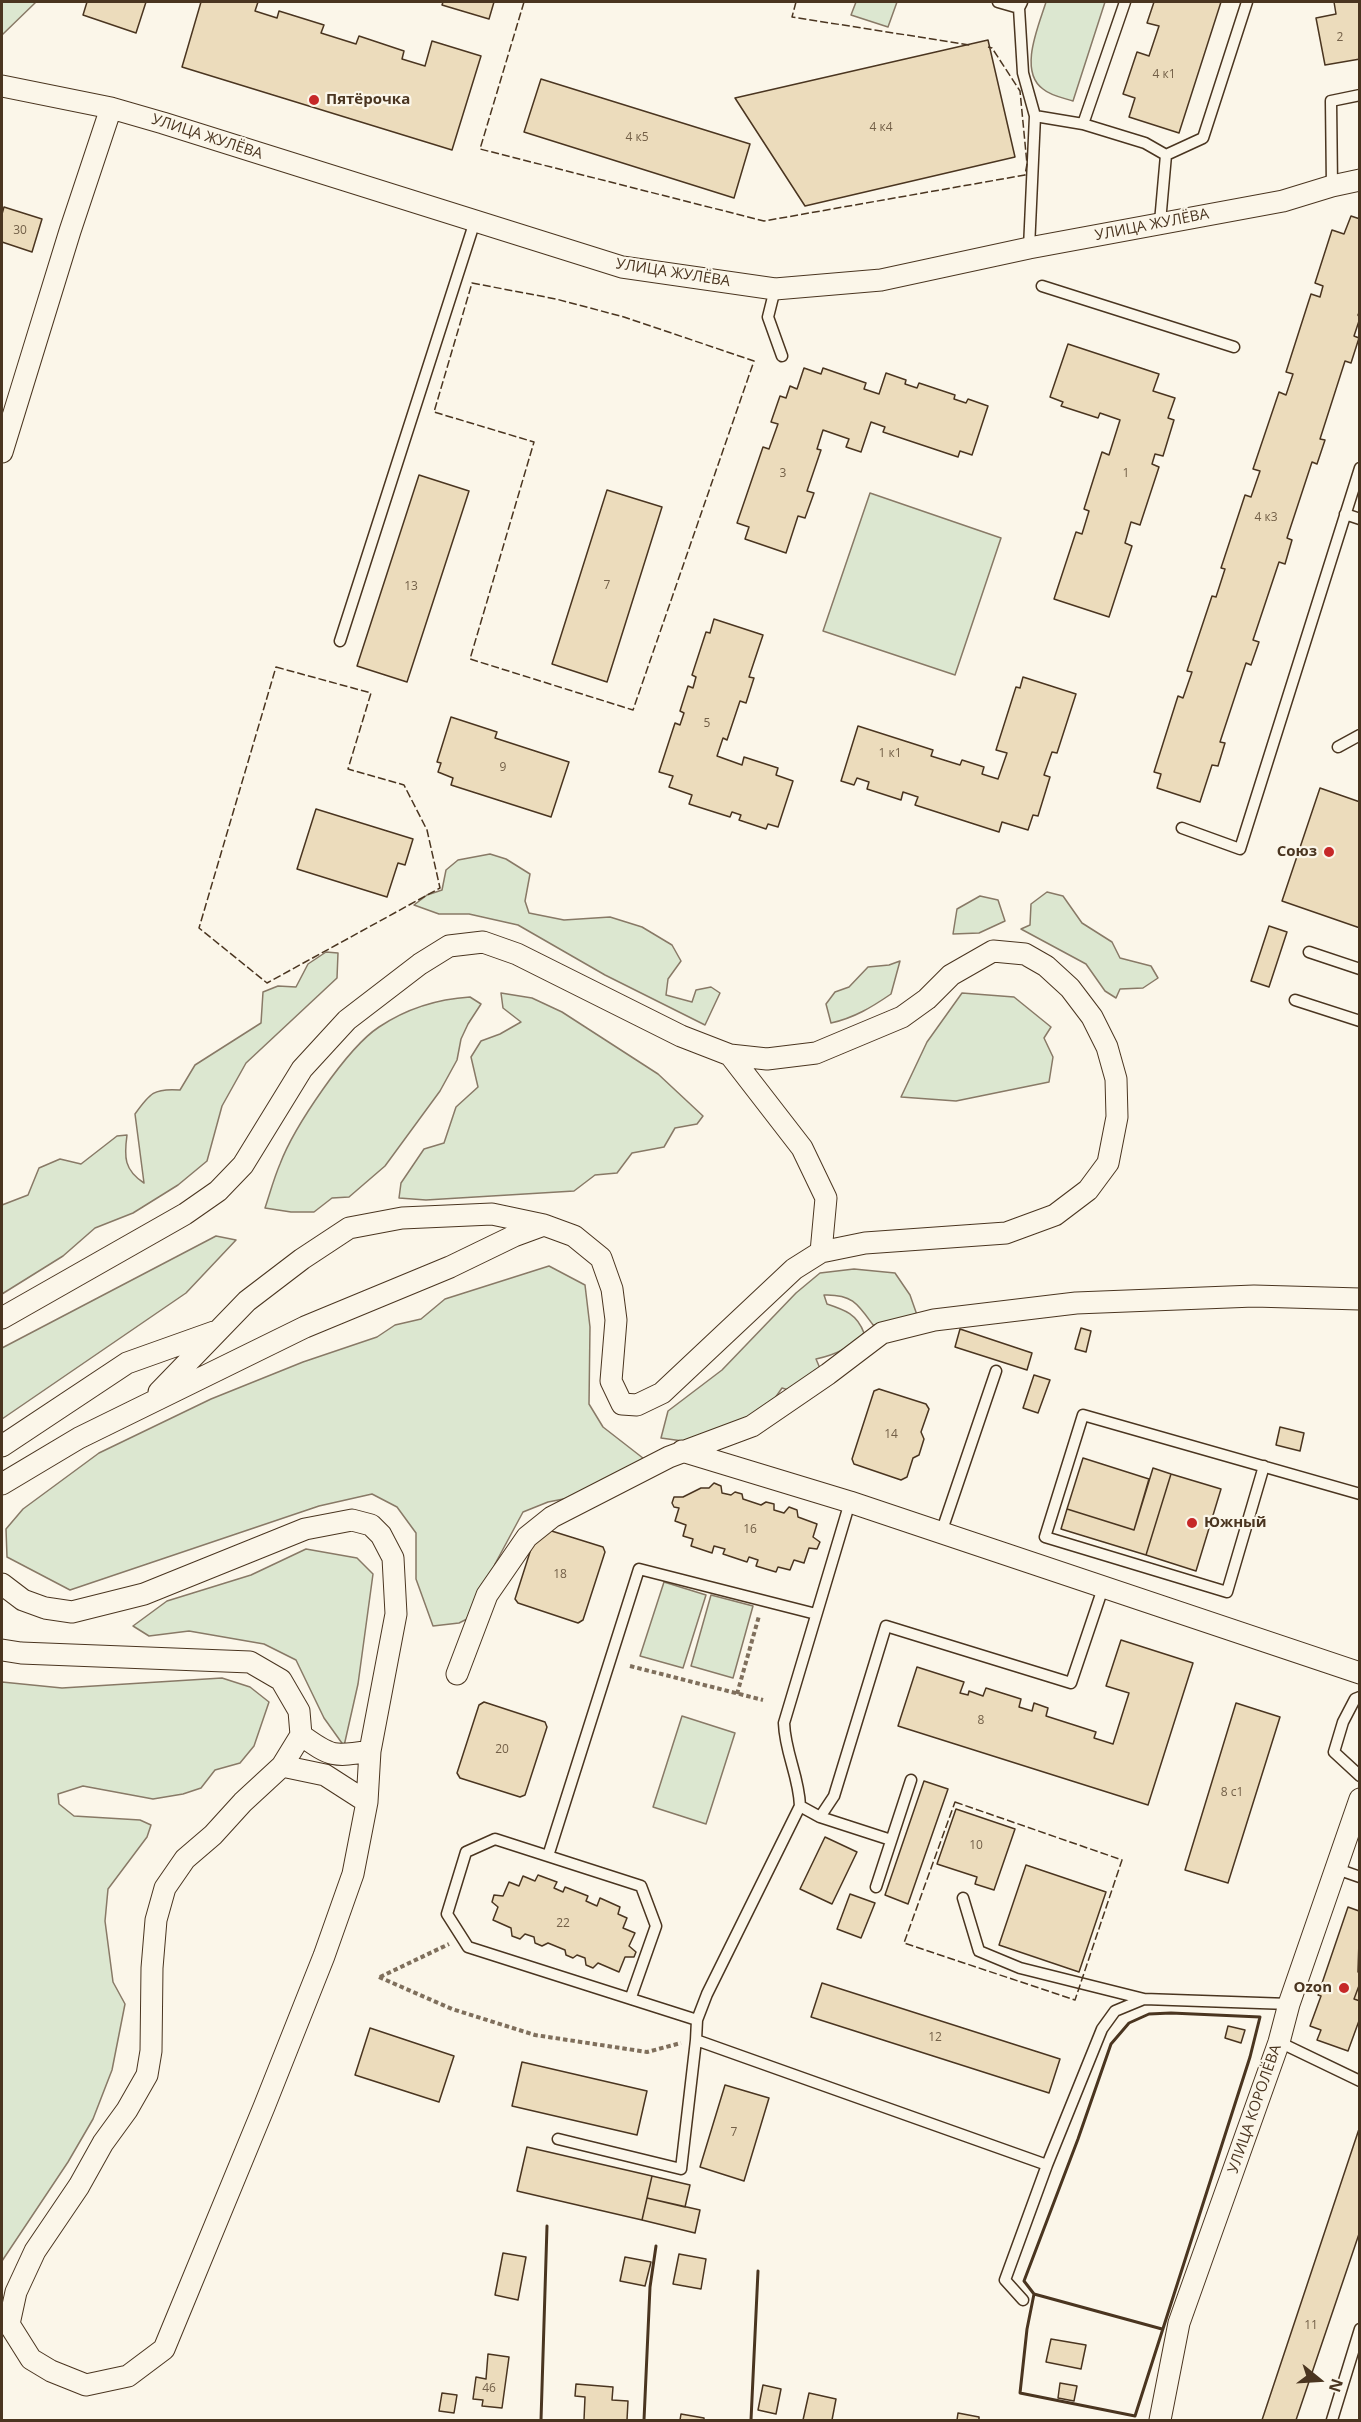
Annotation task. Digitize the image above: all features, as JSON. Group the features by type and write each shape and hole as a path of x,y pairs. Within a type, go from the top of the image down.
{"street":[{"name":"УЛИЦА ЖУЛЁВА","path":"2,86 111,108 622,267 775,289 881,280 1160,222 1283,201 1359,180"},
{"path":"2,452 70,231 111,108"},
{"path":"2,1318 185,1215 218,1191 243,1165 302,1069 347,1020 412,970 449,946 483,942 517,954 681,1036 730,1055 767,1059 816,1053 902,1017 927,999 951,975 993,951 1024,954 1046,966 1070,988 1092,1017 1102,1037 1116,1079 1117,1117 1108,1163 1088,1190 1055,1215 1006,1233 865,1243 821,1252 794,1269 662,1393 637,1405 622,1404 611,1381 616,1320 612,1289 601,1258 574,1236 544,1225 492,1214 402,1218 349,1228 302,1259 248,1301 147,1405"},
{"path":"730,1055 802,1148 826,1198 821,1252"},
{"path":"2,1484 79,1438 305,1327 450,1267 513,1236 544,1225"},
{"path":"457,1674 487,1594 527,1537 552,1517 682,1451 753,1426 882,1333 934,1320 1077,1303 1254,1296 1359,1299"},
{"path":"2,1446 127,1363 219,1330"},
{"path":"682,1451 850,1502 1359,1673"},
{"path":"2,1584 23,1600 45,1608 72,1612 144,1594 305,1529 352,1520 371,1525 381,1535 393,1558 396,1614 370,1751 367,1802 354,1874 324,1956 164,2349 128,2376 87,2385 51,2372 31,2359 9,2324 16,2292 35,2251 79,2186 103,2143 128,2110 147,2075 151,2051 152,1968 156,1920 165,1888 185,1859 213,1835 243,1802 282,1766 302,1735 299,1711 281,1680 250,1662 2,1650"},
{"path":"302,1735 323,1752 340,1756 370,1751"},
{"path":"282,1766 325,1775 367,1802"},
{"name":"УЛИЦА КОРОЛЁВА","path":"1160,2421 1179,2323 1279,2042 1289,2004 1337,1869 1359,1799"}],"lane":[{"path":"998,2 1020,5 1023,73 1035,116 1029,248"},
{"path":"1083,124 1125,2"},
{"path":"1166,156 1203,138 1247,2"},
{"path":"1332,186 1331,101 1359,95"},
{"path":"1035,116 1083,124 1145,143 1166,156"},
{"path":"1160,222 1166,156"},
{"path":"340,642 475,221"},
{"path":"1042,286 1234,347"},
{"path":"775,289 768,317 782,356"},
{"path":"1182,828 1240,849 1359,468"},
{"path":"1345,514 1359,519"},
{"path":"1338,747 1359,735"},
{"path":"1309,952 1359,969"},
{"path":"1295,1000 1359,1021"},
{"path":"941,1533 996,1371"},
{"path":"1264,1467 1227,1592 1045,1537 1083,1415 1359,1494"},
{"path":"558,2139 681,2169 697,2020 707,1994 800,1806 799,1787 784,1741 784,1723 850,1502"},
{"path":"548,1856 639,1569 816,1614"},
{"path":"820,1817 834,1796 886,1626 1071,1683 1103,1588"},
{"path":"1359,1697 1355,1699 1343,1722 1334,1752 1359,1776"},
{"path":"876,1887 911,1780"},
{"path":"800,1806 820,1817 891,1840"},
{"path":"631,1997 656,1926 641,1886 495,1839 466,1852 447,1914 468,1947 631,1997 697,2020"},
{"path":"1337,1869 1359,1877"},
{"path":"963,1898 978,1951 1020,1968 1144,1999 1289,2004"},
{"path":"1023,2300 1005,2280 1047,2164 1102,2029 1114,2011 1144,1999"},
{"path":"696,2040 1047,2164"},
{"path":"1279,2042 1359,2081"},
{"path":"1332,2421 1359,2329"}],"path":[{"path":"737,1694 764,1601"},
{"path":"630,1666 763,1700"},
{"path":"462,1938 379,1977 452,2009 535,2034 647,2052 696,2040"}],"green space":[{"path":"2,2 36,2 2,35"},
{"path":"856,2 897,2 888,27 851,15"},
{"path":"1046,2 1105,2 1073,101 1043,89 1036,81 1032,71 1032,47"},
{"path":"870,493 1001,538 955,675 823,631"},
{"path":"490,854 506,859 530,874 525,901 529,913 564,920 610,917 642,927 672,945 681,961 668,979 666,995 692,1002 696,990 711,987 720,993 705,1025 605,975 518,925 469,914 439,914 414,905 427,895 442,890 446,870 458,860"},
{"path":"1047,892 1063,896 1082,923 1112,942 1120,958 1151,966 1158,978 1143,988 1120,989 1116,998 1105,991 1086,964 1021,929 1030,925 1031,904"},
{"path":"980,896 998,900 1005,921 979,933 953,934 957,909"},
{"path":"326,952 338,953 337,978 246,1063 222,1106 207,1161 178,1185 133,1213 95,1228 63,1256 2,1294 2,1205 28,1195 39,1168 60,1159 81,1164 117,1136 127,1135 126,1156 129,1168 144,1183 135,1114 140,1107 153,1093 180,1090 195,1065 261,1023 263,992 278,986 296,987 308,964"},
{"path":"900,961 891,994 862,1011 831,1023 826,1004 835,992 849,987 868,967 889,965"},
{"path":"501,993 532,998 562,1012 658,1074 703,1116 697,1124 675,1128 664,1147 632,1153 617,1173 595,1175 574,1191 426,1200 399,1198 401,1183 424,1149 444,1143 456,1107 478,1087 471,1057 481,1041 500,1034 521,1022 503,1008"},
{"path":"962,993 1014,997 1051,1027 1044,1038 1053,1057 1049,1082 956,1101 901,1097 927,1042"},
{"path":"470,997 481,1004 461,1039 457,1060 440,1091 385,1166 349,1197 332,1198 314,1212 291,1212 265,1208 278,1169 297,1130 337,1070 366,1037 389,1021 411,1010 446,1000"},
{"path":"216,1236 236,1240 186,1293 2,1419 2,1348"},
{"path":"549,1266 585,1285 590,1327 589,1404 603,1427 648,1462 579,1496 548,1502 523,1512 495,1564 485,1593 473,1616 459,1623 433,1626 416,1579 416,1533 397,1507 372,1494 319,1506 70,1590 7,1557 6,1529 23,1509 99,1453 211,1399 303,1362 377,1337 395,1325 421,1319 445,1299"},
{"path":"854,1269 895,1273 910,1295 917,1315 896,1323 873,1325 853,1302 841,1296 824,1295 827,1304 854,1317 864,1333 842,1350 816,1359 822,1373 802,1394 782,1388 768,1408 704,1444 661,1438 668,1411 722,1370 796,1293 820,1273"},
{"path":"306,1549 357,1558 373,1574 358,1684 344,1746 324,1718 296,1660 264,1644 189,1631 149,1636 133,1626 167,1601 251,1575"},
{"path":"664,1582 706,1595 683,1668 640,1656"},
{"path":"711,1595 753,1606 733,1678 691,1666"},
{"path":"222,1678 250,1687 269,1702 254,1746 240,1763 215,1770 201,1788 183,1794 153,1799 83,1786 58,1794 59,1804 74,1816 140,1820 151,1825 147,1837 108,1889 105,1921 113,1982 125,2004 112,2070 93,2119 68,2162 2,2261 2,1682 62,1688"},
{"path":"682,1716 735,1733 706,1824 653,1807"}],"building":[{"path":"87,2 146,2 136,33 83,15"},
{"path":"201,2 258,2 255,11 277,18 279,11 324,25 321,33 356,44 359,36 404,51 402,59 425,66 432,41 481,56 452,150 182,67"},
{"path":"443,2 494,2 489,19 442,5"},
{"path":"1154,2 1221,2 1179,133 1129,117 1135,98 1123,94 1137,52 1149,56 1159,26 1147,23"},
{"path":"1334,2 1360,2 1360,59 1325,65 1316,18 1336,14"},
{"path":"988,40 1015,157 805,206 735,98"},
{"path":"541,79 750,144 734,198 524,132"},
{"path":"4,207 42,219 32,252 2,242"},
{"path":"1351,216 1360,219 1360,310 1358,315 1360,318 1354,336 1359,338 1351,363 1345,361 1320,439 1325,440 1317,464 1312,462 1287,538 1292,540 1285,564 1279,562 1253,640 1259,642 1251,665 1246,663 1220,742 1225,743 1218,766 1212,765 1200,802 1157,788 1161,774 1154,772 1178,696 1183,698 1192,672 1187,671 1212,596 1216,597 1225,569 1221,568 1245,495 1251,497 1260,471 1253,469 1279,392 1286,395 1293,374 1286,372 1311,294 1320,297 1323,286 1315,283 1332,230 1344,234"},
{"path":"1068,344 1159,374 1153,391 1175,398 1168,418 1174,420 1163,456 1155,454 1152,464 1159,467 1140,525 1131,522 1125,543 1132,546 1109,617 1054,599 1076,532 1082,534 1089,511 1084,509 1102,452 1109,455 1120,420 1100,413 1098,418 1061,406 1063,402 1050,397"},
{"path":"804,368 821,374 823,368 866,383 864,389 879,394 886,373 906,380 905,384 917,388 919,383 955,395 954,399 966,403 968,399 988,406 972,455 960,451 958,457 883,432 885,427 871,422 861,452 846,447 849,439 823,430 817,449 821,450 807,491 814,493 805,518 798,516 786,553 745,539 749,527 737,523 763,447 769,449 778,424 771,422 780,396 786,398 790,386 797,389"},
{"path":"419,475 469,491 407,682 357,666"},
{"path":"607,490 662,507 607,682 552,664"},
{"path":"714,619 763,635 749,677 754,678 746,703 740,701 727,740 723,738 717,756 742,765 744,757 778,768 776,775 793,781 778,827 768,824 766,829 739,820 741,815 732,812 730,817 689,804 692,795 669,787 673,776 659,772 675,723 680,725 684,713 680,711 688,686 693,688 696,677 692,675 706,632 710,633"},
{"path":"1023,677 1076,694 1057,753 1052,752 1044,775 1050,777 1038,816 1033,815 1028,830 1002,822 999,832 915,805 918,797 903,792 901,800 867,789 869,782 857,778 854,785 841,781 858,726 933,750 931,756 960,765 962,760 984,767 982,774 998,779 1007,753 996,750 1016,687 1020,688"},
{"path":"451,717 497,732 495,738 569,762 551,817 451,785 453,778 438,772 441,763 437,762"},
{"name":"Союз","path":"1320,788 1360,802 1360,928 1282,901"},
{"path":"316,809 413,839 405,865 398,863 387,897 297,869"},
{"path":"1269,926 1287,932 1269,987 1251,981"},
{"path":"1081,1328 1091,1331 1086,1352 1075,1349"},
{"path":"960,1329 1032,1353 1027,1370 955,1347"},
{"path":"1034,1375 1050,1380 1038,1413 1023,1408"},
{"path":"879,1389 926,1404 929,1409 921,1432 924,1439 919,1455 913,1458 907,1477 901,1480 854,1464 852,1459 874,1391"},
{"path":"1280,1427 1304,1433 1300,1451 1276,1445"},
{"path":"1083,1458 1149,1479 1134,1530 1067,1509"},
{"path":"1153,1468 1171,1474 1146,1555 1061,1529 1067,1509 1134,1530"},
{"path":"1171,1474 1221,1489 1196,1571 1146,1555"},
{"path":"714,1483 721,1486 722,1493 742,1494 743,1499 761,1505 766,1502 774,1504 774,1510 784,1513 789,1507 797,1510 798,1517 817,1524 813,1537 820,1542 817,1549 809,1548 804,1563 794,1560 790,1570 778,1567 776,1572 756,1566 758,1560 749,1557 747,1562 723,1554 725,1549 714,1546 712,1553 691,1546 693,1539 683,1536 686,1525 675,1521 679,1508 674,1507 672,1503 674,1497 683,1497 701,1488 709,1488"},
{"path":"542,1528 603,1547 605,1552 583,1620 578,1623 518,1603 515,1599 537,1530"},
{"path":"1121,1640 1193,1663 1148,1805 898,1726 917,1667 964,1682 960,1693 968,1695 969,1691 983,1696 986,1688 1021,1699 1019,1707 1032,1711 1034,1703 1048,1708 1046,1716 1096,1732 1094,1738 1113,1744 1129,1693 1106,1686"},
{"path":"484,1702 545,1722 547,1727 525,1795 520,1797 460,1778 457,1773 479,1705"},
{"path":"1236,1703 1280,1717 1228,1883 1185,1870"},
{"path":"924,1781 948,1789 908,1904 885,1895"},
{"path":"956,1809 1015,1829 994,1890 975,1884 977,1877 937,1864"},
{"path":"825,1837 857,1852 832,1904 800,1889"},
{"path":"1026,1865 1106,1892 1079,1972 999,1945"},
{"path":"538,1875 557,1882 554,1888 563,1892 565,1887 588,1896 586,1901 597,1906 600,1898 620,1907 618,1914 627,1918 623,1928 635,1933 629,1946 636,1952 634,1957 625,1957 619,1972 598,1963 593,1968 586,1965 585,1958 577,1955 573,1958 566,1955 565,1950 548,1943 542,1946 535,1943 534,1937 525,1934 520,1939 512,1936 511,1928 493,1920 498,1907 492,1902 494,1895 503,1896 509,1882 519,1886 523,1876 535,1881"},
{"path":"850,1894 875,1903 861,1938 837,1929"},
{"path":"1348,1907 1359,1911 1360,1909 1358,1972 1360,1972 1360,1983 1354,1999 1360,2001 1360,2018 1348,2051 1317,2040 1321,2030 1310,2026 1321,1996 1318,1995"},
{"path":"822,1983 1060,2059 1049,2093 811,2017"},
{"path":"1360,1983 1360,2001 1354,1999"},
{"path":"1228,2026 1245,2030 1241,2043 1225,2038"},
{"path":"370,2028 454,2056 439,2102 355,2075"},
{"path":"522,2062 647,2091 637,2135 512,2106"},
{"path":"725,2085 769,2098 744,2181 700,2167"},
{"path":"1359,2129 1360,2231 1296,2420 1262,2420"},
{"path":"527,2147 652,2176 642,2220 517,2191"},
{"path":"652,2176 690,2185 685,2207 647,2198"},
{"path":"647,2198 700,2210 695,2233 642,2220"},
{"path":"503,2253 526,2257 518,2300 495,2295"},
{"path":"679,2254 706,2259 701,2289 673,2284"},
{"path":"625,2257 651,2262 645,2286 620,2281"},
{"path":"1051,2339 1086,2345 1081,2369 1046,2362"},
{"path":"488,2354 509,2357 502,2408 482,2406 483,2400 473,2399 476,2377 486,2379"},
{"path":"1060,2383 1077,2386 1074,2401 1058,2398"},
{"path":"576,2384 613,2387 612,2400 628,2401 627,2420 584,2420 585,2397 575,2396"},
{"path":"763,2385 781,2389 776,2414 758,2410"},
{"path":"442,2393 457,2395 454,2413 439,2411"},
{"path":"809,2393 836,2399 832,2420 803,2420"},
{"path":"958,2413 979,2417 979,2420 957,2420"},
{"path":"681,2414 704,2418 704,2420 680,2420"}],"fence":[{"path":"524,2 480,149 764,221 1025,175 1027,164 1020,91 992,48 988,47"},
{"path":"796,2 792,17 970,45"},
{"path":"472,283 556,299 624,317 754,361 633,710 470,659 534,442 434,412 472,283"},
{"path":"276,667 371,693 348,769 404,785 427,830 440,888 267,983 199,928 276,667"},
{"path":"955,1802 1122,1860 1075,2000 904,1943 955,1802"}],"wall":[{"path":"1034,2294 1027,2329 1020,2393 1135,2416 1250,2057 1260,2017 1149,2014 1129,2023 1111,2044 1024,2281 1034,2294 1162,2329"},
{"path":"541,2420 547,2226"},
{"path":"644,2420 650,2287 656,2246"},
{"path":"751,2420 758,2271"}],"place":[{"name":"Пятёрочка","path":"314,100"},
{"name":"Союз","path":"1329,852"},
{"name":"Южный","path":"1192,1523"},
{"name":"Ozon","path":"1344,1988"}]}
